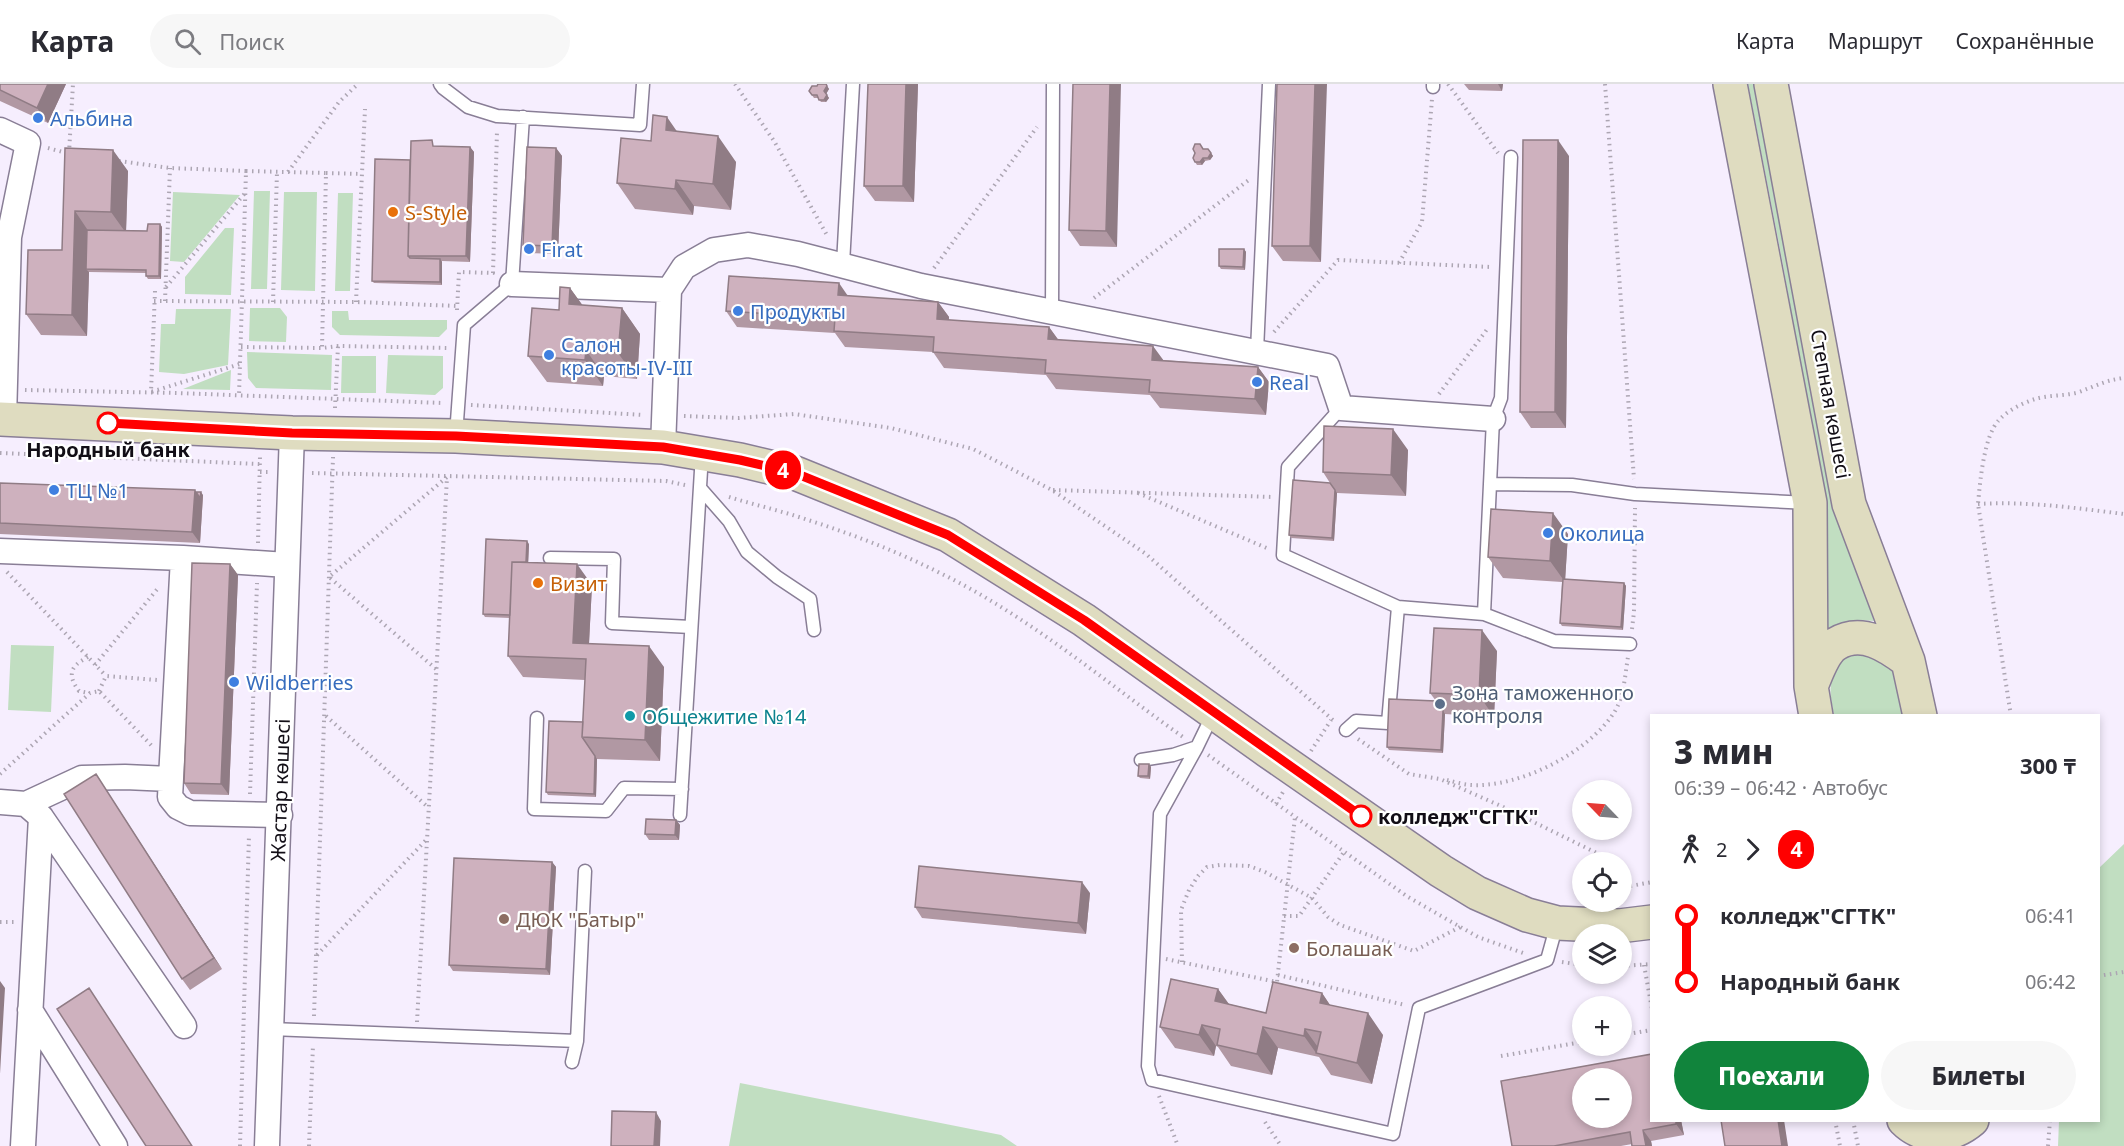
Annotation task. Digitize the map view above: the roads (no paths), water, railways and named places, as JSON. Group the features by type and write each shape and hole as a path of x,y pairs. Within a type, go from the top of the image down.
{"street":[{"name":"Степная көшесі","path":"1730,84 1810,503 1814,701"},
{"name":"Степная көшесі","path":"1772,84 1849,504 1908,661 1920,714"},
{"path":"0,130 28,143 5,237 2,419 292,433 456,436 663,447 740,460 795,473 948,535 1084,620 1441,871 1477,893 1510,909 1557,923 1619,926 1650,922"},
{"path":"663,447 669,290 684,267 714,250 747,245 843,264 921,286 1327,366 1341,408 1493,419"},
{"path":"512,284 669,290"},
{"name":"Жастар көшесі","path":"267,1146 292,433"},
{"path":"0,551 183,558 287,565"},
{"path":"183,558 170,797 178,807 190,813 280,816"},
{"path":"1814,701 1824,658 1834,644 1850,639 1873,639 1888,645 1908,661"},
{"path":"33,810 82,778 125,777 171,772"},
{"path":"0,802 33,810 184,1026"},
{"path":"23,1146 30,1010 33,810"},
{"path":"30,1010 115,1146"},
{"path":"1890,1122 1895,1146"},
{"path":"1906,1122 1911,1127 1939,1135 1951,1133 1969,1122"},
{"path":"1971,1146 1979,1122"}],"lane":[{"path":"440,84 468,107 497,116 640,125 643,84"},
{"path":"843,264 853,84"},
{"path":"1053,84 1062,313"},
{"path":"1257,351 1269,84"},
{"path":"456,436 464,325 512,284 523,117"},
{"path":"1484,614 1493,419 1502,398 1511,158"},
{"path":"1341,408 1288,467 1283,555 1398,607 1484,614 1554,641 1630,644"},
{"path":"680,815 702,453"},
{"path":"1490,484 1572,486 1635,494 1810,503"},
{"path":"700,488 729,521 747,552 777,577 810,599 814,630"},
{"path":"550,558 614,559 612,623 692,627"},
{"path":"1346,730 1356,721 1389,723 1398,607"},
{"path":"1214,713 1160,814 1148,1066 1152,1080 1394,1140 1419,1008 1547,960 1557,923"},
{"path":"537,718 534,809 606,811 624,788 682,789"},
{"path":"1141,760 1173,755 1197,747"},
{"path":"572,1062 577,1041 585,871"},
{"path":"272,1029 577,1041"}],"place":[{"name":"Альбина","path":"38,118"},
{"name":"S-Style","path":"393,212"},
{"name":"Firat","path":"529,249"},
{"name":"Продукты","path":"738,311"},
{"name":"Салон красоты-IV-III","path":"549,355"},
{"name":"Real","path":"1257,382"},
{"name":"Народный банк","path":"108,423"},
{"name":"ТЦ №1","path":"54,490"},
{"name":"Околица","path":"1548,533"},
{"name":"Визит","path":"538,583"},
{"name":"Wildberries","path":"234,682"},
{"name":"Зона таможенного контроля","path":"1440,704"},
{"name":"Общежитие №14","path":"630,716"},
{"name":"колледж\"СГТК\"","path":"1361,816"},
{"name":"ДЮК \"Батыр\"","path":"504,919"},
{"name":"Болашак","path":"1294,948"}]}
